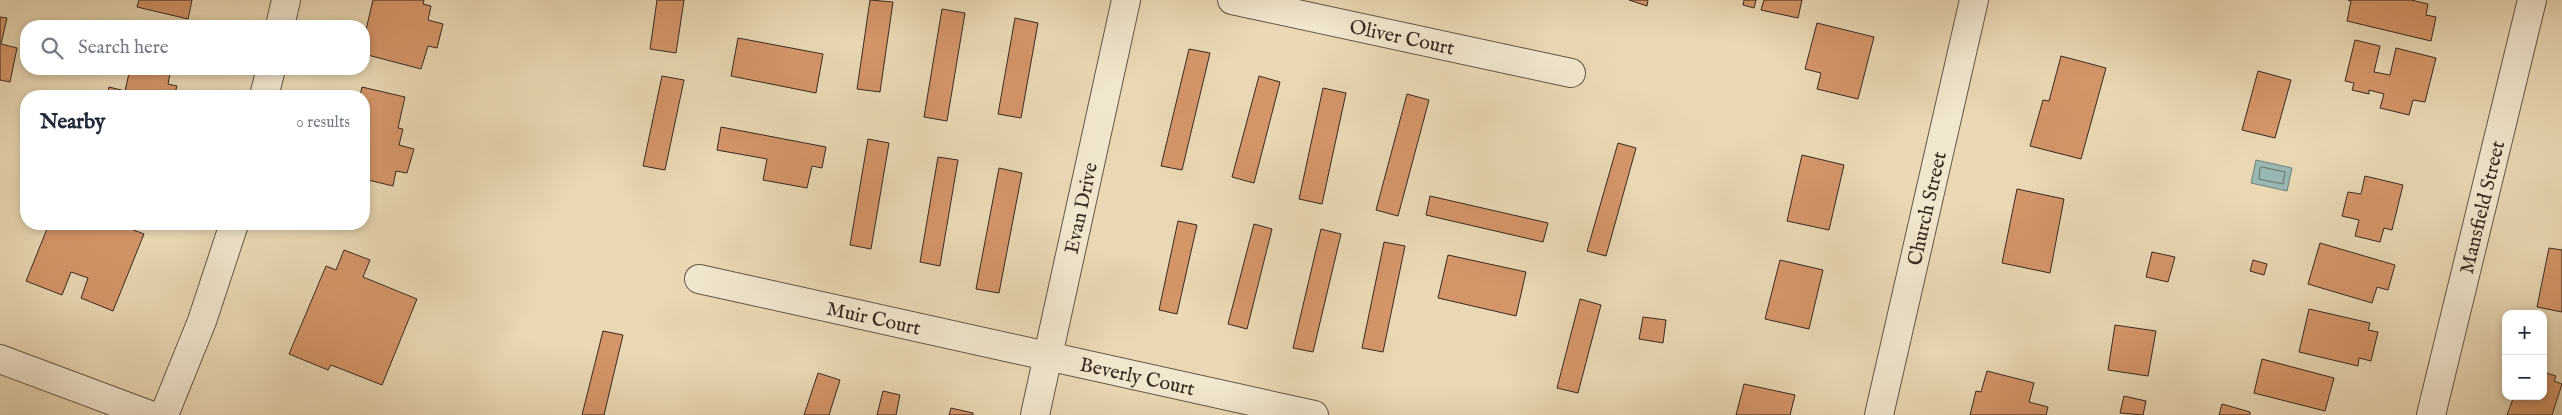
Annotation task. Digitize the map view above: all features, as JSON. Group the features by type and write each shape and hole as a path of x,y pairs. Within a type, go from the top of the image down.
{"street":[{"path":"281,20 286,0"},
{"name":"Evan Drive","path":"1034,415 1126,0"},
{"name":"Oliver Court","path":"1232,0 1571,74"},
{"name":"Church Street","path":"1879,415 1974,0"},
{"name":"Mansfield Street","path":"2431,415 2532,0"},
{"path":"265,90 269,75"},
{"path":"164,415 202,321 232,230"},
{"name":"Muir Court","path":"699,279 1048,356"},
{"name":"Beverly Court","path":"1048,356 1314,415"},
{"path":"0,359 150,415"}],"water":[{"path":"2256,160 2292,168 2287,191 2251,183"}],"building":[{"path":"139,0 192,0 188,19 137,7"},
{"path":"373,0 424,0 423,4 431,6 428,20 443,24 437,48 428,46 421,69 370,56 370,20 368,20"},
{"path":"657,0 684,0 676,53 650,49"},
{"path":"870,0 893,2 880,92 857,89"},
{"path":"1629,0 1648,0 1647,6"},
{"path":"1744,0 1756,0 1754,8 1743,5"},
{"path":"1764,0 1802,0 1798,18 1761,10"},
{"path":"2348,0 2411,0 2428,4 2426,15 2436,17 2431,41 2347,21 2351,1"},
{"path":"942,9 965,13 947,121 924,117"},
{"path":"0,17 7,18 1,44 17,48 10,82 0,80"},
{"path":"1015,18 1038,23 1021,118 998,114"},
{"path":"1817,23 1874,37 1858,99 1817,89 1821,73 1805,69"},
{"path":"738,38 823,54 816,93 731,76"},
{"path":"2355,40 2380,46 2374,72 2390,75 2396,48 2436,58 2425,102 2413,100 2409,115 2380,108 2384,94 2369,90 2369,94 2352,90 2354,83 2345,81"},
{"path":"1189,49 1210,53 1182,170 1161,166"},
{"path":"2061,56 2106,68 2081,159 2030,146 2043,100 2049,101"},
{"path":"2258,71 2291,80 2275,138 2242,130"},
{"path":"129,75 170,75 168,84 177,86 176,90 125,90"},
{"path":"662,76 684,80 665,170 643,166"},
{"path":"1259,76 1280,82 1254,183 1232,177"},
{"path":"109,87 121,90 108,90"},
{"path":"362,87 405,97 398,128 403,129 399,145 414,149 407,173 396,171 393,186 370,180 370,90 361,90"},
{"path":"1323,88 1346,93 1322,204 1299,199"},
{"path":"1407,94 1429,100 1398,216 1376,210"},
{"path":"721,127 826,147 822,168 812,166 807,188 763,180 767,159 717,150"},
{"path":"868,139 889,143 871,249 850,245"},
{"path":"1618,143 1636,148 1606,256 1587,251"},
{"path":"1802,155 1844,165 1829,230 1787,221"},
{"path":"938,157 958,160 940,266 920,262"},
{"path":"999,168 1022,173 999,293 976,289"},
{"path":"2365,176 2403,185 2392,230 2384,228 2380,242 2355,236 2359,220 2342,216 2348,192 2361,194"},
{"path":"2017,189 2064,199 2050,273 2002,263"},
{"path":"1430,196 1548,223 1543,242 1426,215"},
{"path":"1178,221 1197,225 1177,314 1159,310"},
{"path":"1254,224 1272,229 1247,329 1228,324"},
{"path":"1321,229 1341,234 1313,352 1293,348"},
{"path":"47,230 134,230 144,234 113,311 81,298 88,278 71,272 62,295 26,281"},
{"path":"1384,242 1405,246 1383,352 1362,348"},
{"path":"2320,243 2395,265 2388,290 2377,287 2372,303 2308,284"},
{"path":"2549,248 2562,250 2562,312 2537,307"},
{"path":"344,250 370,260 363,277 417,299 382,385 331,365 328,370 289,354 326,266 336,270"},
{"path":"2152,252 2175,257 2168,282 2146,277"},
{"path":"1448,255 1526,272 1516,316 1438,298"},
{"path":"1780,260 1823,270 1809,329 1765,319"},
{"path":"2253,260 2267,264 2264,275 2250,271"},
{"path":"1580,299 1601,305 1578,393 1557,388"},
{"path":"2309,309 2370,323 2368,330 2378,332 2371,361 2359,358 2358,366 2299,352"},
{"path":"1643,317 1666,320 1663,343 1639,339"},
{"path":"2115,325 2156,331 2148,376 2108,370"},
{"path":"603,331 623,335 604,415 582,415"},
{"path":"2262,359 2334,378 2325,411 2254,393"},
{"path":"1987,371 2034,383 2029,402 2048,407 2046,415 1970,415 1976,391 1981,392"},
{"path":"818,373 840,380 829,415 804,415"},
{"path":"2547,373 2556,376 2554,381 2562,384 2552,415 2507,415 2513,400 2547,400"},
{"path":"1744,384 1795,395 1790,415 1736,415"},
{"path":"883,391 900,395 896,415 877,415"},
{"path":"2124,396 2146,401 2143,415 2120,413"},
{"path":"2222,404 2250,412 2250,415 2219,415"},
{"path":"951,408 973,413 973,415 949,415"}]}
